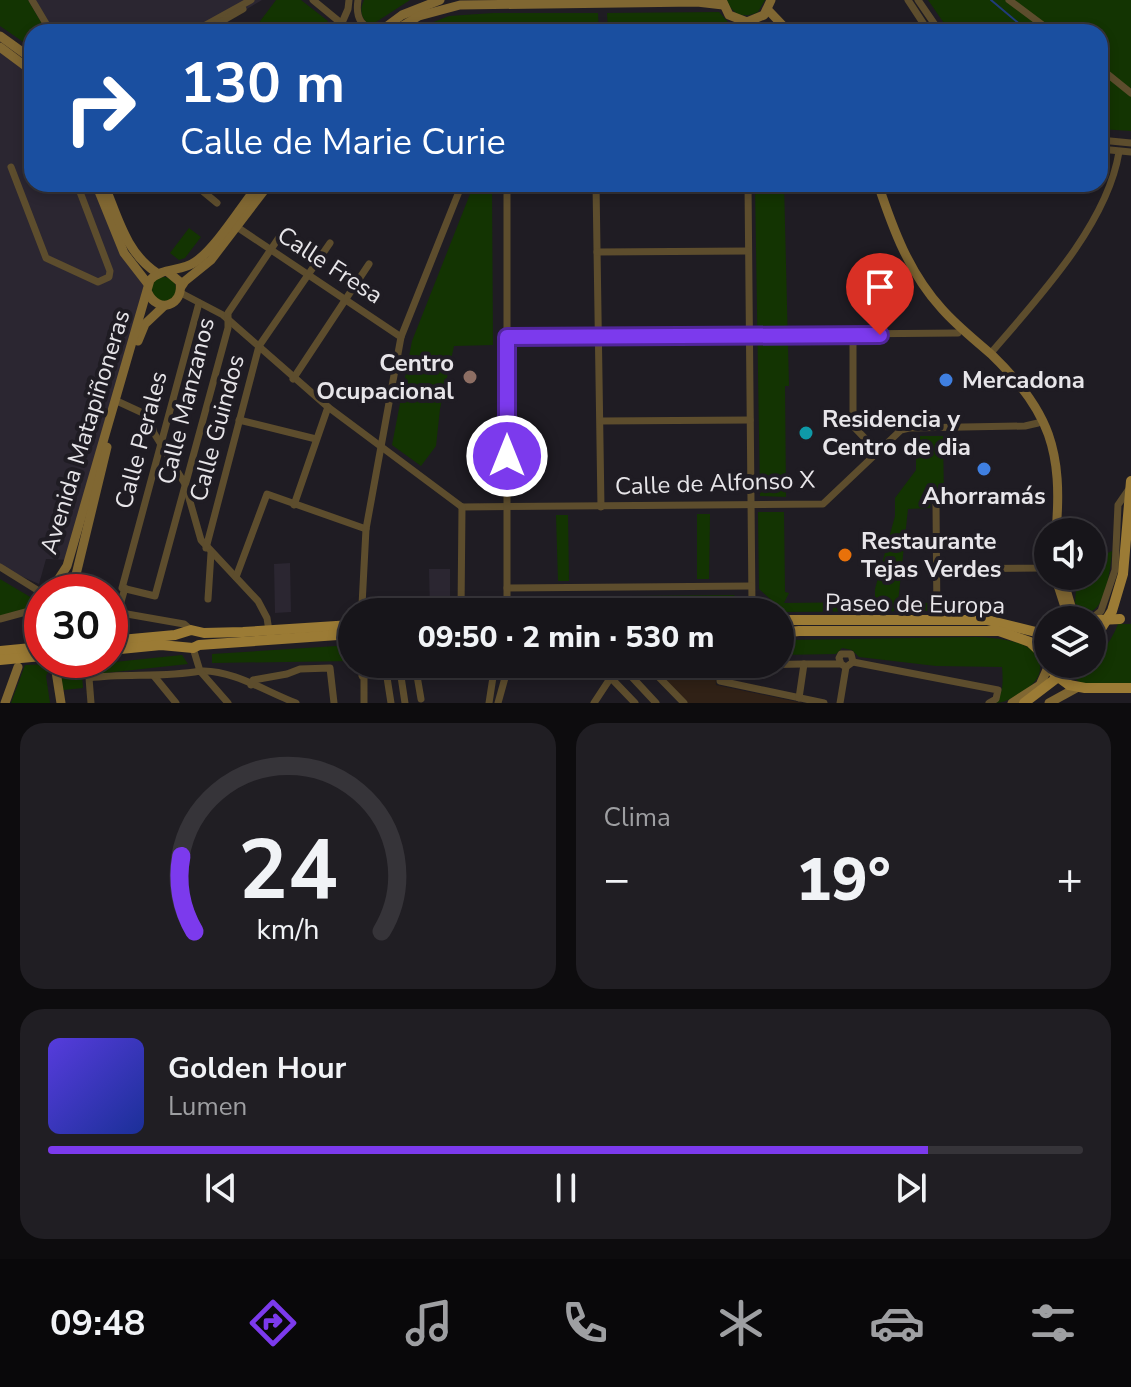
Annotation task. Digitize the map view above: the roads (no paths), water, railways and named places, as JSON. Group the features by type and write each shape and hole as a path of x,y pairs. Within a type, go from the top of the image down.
{"main road":[{"path":"1106,629 1121,615 1130,485"},
{"path":"1106,636 1121,615 1131,566"},
{"name":"Paseo de Europa","path":"794,620 987,620 1034,632"},
{"path":"128,639 191,632 338,626"},
{"name":"Paseo de Europa","path":"794,633 989,630 1013,635 1034,647"},
{"path":"191,632 200,638 192,647"},
{"path":"191,632 182,640 192,647"},
{"path":"128,648 161,645 192,647 338,635"},
{"path":"0,651 24,645"},
{"path":"0,660 24,658"},
{"path":"1024,703 1057,678"},
{"name":"Paseo de Europa","path":"1064,678 1073,686"},
{"path":"1038,703 1067,678"},
{"path":"1073,686 1131,688"}],"street":[{"path":"32,0 46,24"},
{"path":"208,24 253,0"},
{"path":"216,24 253,0"},
{"path":"313,0 341,23 352,0"},
{"path":"352,0 362,24"},
{"path":"392,24 402,15 440,0"},
{"path":"908,0 924,24"},
{"path":"918,0 934,24"},
{"path":"1009,0 1041,24"},
{"path":"400,24 460,5 697,2 722,2 729,15 742,24"},
{"path":"750,24 767,8 782,24"},
{"path":"0,36 24,53"},
{"path":"0,47 24,65"},
{"path":"1108,74 1131,93"},
{"path":"1108,141 1131,143"},
{"path":"1108,150 1131,152"},
{"path":"990,354 1083,239 1106,200 1119,152"},
{"path":"11,167 46,258 98,282 109,277 110,271 80,192"},
{"path":"97,192 128,261 148,288 154,302 164,306 173,304 185,281 209,263 263,192"},
{"path":"107,192 132,251 145,266 157,273 190,265 203,256 253,192"},
{"path":"204,192 217,203"},
{"path":"362,598 366,529 401,337 459,192"},
{"path":"507,192 507,598"},
{"path":"596,192 601,507"},
{"path":"748,192 752,598"},
{"path":"877,192 887,230 907,269 929,301 1008,379 1028,404 1046,443 1053,477 1054,518"},
{"path":"878,192 914,273 940,308 1019,383 1040,413 1052,442 1060,490 1056,518"},
{"name":"Calle Fresa","path":"237,227 401,337"},
{"name":"Calle Manzanos","path":"128,589 155,596 228,328 228,313 284,230"},
{"name":"Calle Guindos","path":"209,550 259,346 330,243"},
{"path":"597,252 748,251"},
{"path":"293,379 369,264"},
{"path":"168,272 178,278 181,290 227,319 293,379 462,507 461,598"},
{"path":"148,288 157,273"},
{"name":"Avenida Matapiñoneras","path":"61,574 67,566 148,288"},
{"name":"Calle Perales","path":"127,574 199,303"},
{"name":"Avenida Matapiñoneras","path":"78,574 119,402 140,333 151,317 164,306"},
{"path":"507,337 958,333"},
{"path":"853,335 855,428 878,452"},
{"path":"119,402 145,414 185,484 209,550 208,599"},
{"path":"294,505 328,407"},
{"path":"853,414 858,426 909,428 1025,426 1038,423"},
{"path":"239,420 316,439"},
{"path":"601,421 750,420"},
{"name":"Calle de Alfonso X","path":"462,507 823,504 901,430 909,428"},
{"path":"1103,606 1115,570 1118,505 1130,485"},
{"path":"236,577 267,494 366,529"},
{"path":"936,504 937,620"},
{"path":"209,550 258,601 267,618 269,631"},
{"path":"0,567 24,579"},
{"path":"936,569 1034,568"},
{"path":"507,588 751,586"},
{"path":"0,619 24,612"},
{"path":"128,614 184,624 191,632"},
{"path":"192,647 200,671 228,703"},
{"path":"794,664 847,664 998,690 996,699 989,703"},
{"path":"799,698 804,664"},
{"path":"840,703 847,664"},
{"path":"5,703 18,667"},
{"path":"251,685 261,676 287,674 300,669 330,668 334,703"},
{"path":"91,703 89,678 211,670 296,703"},
{"path":"154,676 176,703"},
{"path":"57,678 61,703"},
{"path":"362,678 364,703"},
{"path":"387,678 391,703"},
{"path":"401,678 405,703"},
{"path":"417,678 421,699"},
{"path":"489,703 493,678"},
{"path":"498,703 505,678"},
{"path":"595,703 611,678 635,703"},
{"path":"633,678 656,703"},
{"path":"660,678 684,703"},
{"path":"720,678 720,681 824,703"},
{"path":"1012,703 1040,685 1043,678"},
{"path":"1049,703 1073,686"}],"waterway":[{"path":"991,0 1020,24"}],"place":[{"name":"Centro Ocupacional","path":"470,377"},
{"name":"Mercadona","path":"946,380"},
{"name":"Residencia y Centro de dia","path":"806,433"},
{"name":"Ahorramás","path":"984,469"},
{"name":"Restaurante Tejas Verdes","path":"845,555"}]}
